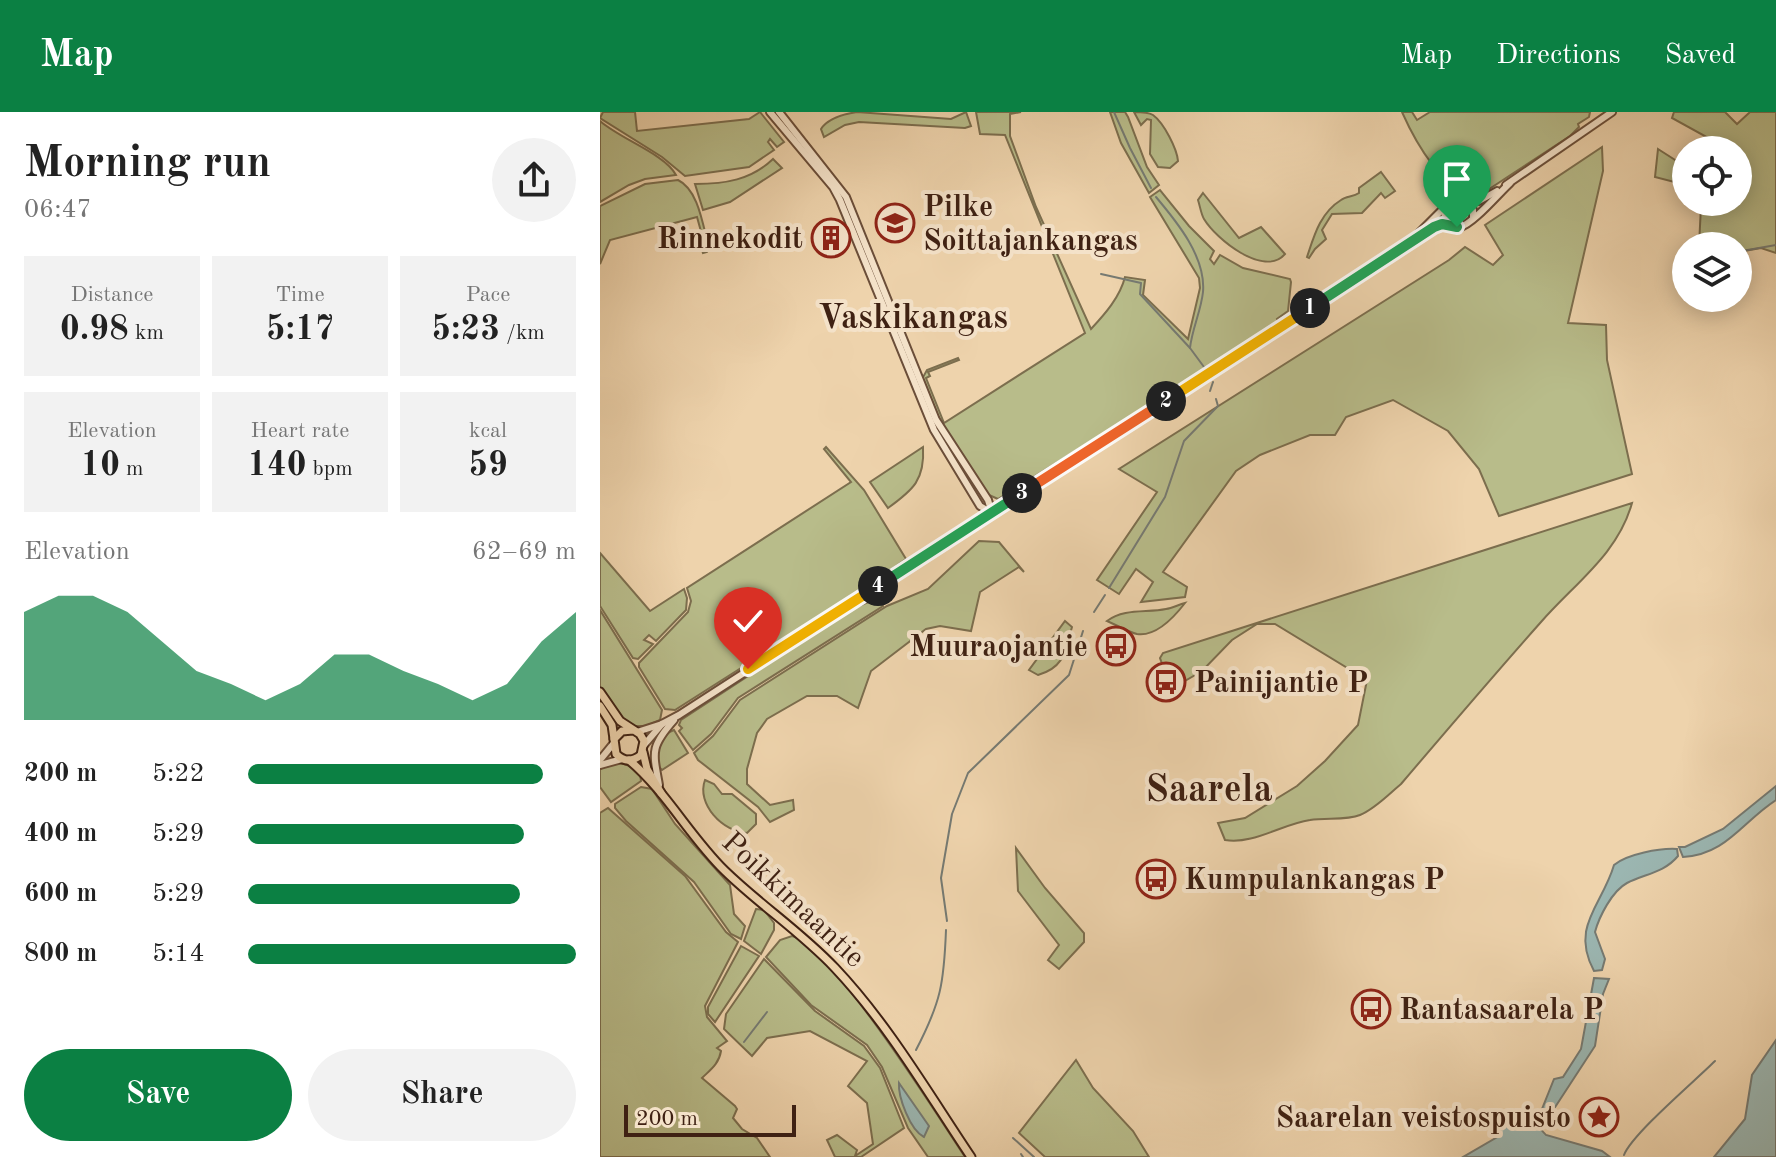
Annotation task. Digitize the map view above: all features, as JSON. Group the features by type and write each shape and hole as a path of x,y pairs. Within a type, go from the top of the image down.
{"main road":[{"path":"600,692 620,721 642,737 644,748 635,759 625,759 616,754 612,725 600,706"},
{"path":"614,741 622,731 635,731"},
{"name":"Poikkimaantie","path":"644,748 648,769 662,797 724,870 812,944 863,1000 971,1157"},
{"name":"Poikkimaantie","path":"625,759 648,769"}],"street":[{"path":"770,112 833,187 934,430 980,506 992,513"},
{"path":"779,112 846,197 936,420 988,500 992,513"},
{"path":"1403,247 1453,199 1482,200 1612,112"},
{"path":"644,748 679,715 1434,227 1462,227 1510,183"},
{"path":"1467,201 1473,210 1473,218"},
{"path":"1445,207 1445,218 1452,226"},
{"path":"635,731 664,726"},
{"path":"648,769 664,726"},
{"path":"600,762 614,741"},
{"path":"600,762 625,759"}],"green space":[{"path":"603,112 635,112 637,131 749,119 760,112 784,142 777,147 770,139 768,142 774,150 749,167 685,176 662,157 600,118"},
{"path":"857,112 951,119 966,112 971,126 859,122 845,125 824,137 821,129 828,122"},
{"path":"976,112 1021,112 1010,114 1010,136 1036,207 1091,329 1116,298 1125,277 1145,280 1143,295 1188,339 1200,288 1199,278 1150,197 1160,190 1214,251 1210,259 1214,264 1220,255 1243,268 1290,279 1291,282 1288,311 1259,337 998,499 989,495 942,426 922,379 927,370 958,358 928,372 930,376 926,378 944,423 1085,333 1005,135 980,134"},
{"path":"1110,112 1125,112 1128,117 1147,167 1159,185 1149,193 1121,143"},
{"path":"1134,112 1153,115 1165,130 1178,161 1170,168 1158,167 1150,154 1151,120 1147,119 1141,125"},
{"path":"1402,112 1412,112 1417,120 1430,112 1590,112 1589,117 1578,124 1579,127 1570,136 1480,195 1467,194 1444,178 1414,137"},
{"path":"1674,112 1725,112 1737,124 1750,112 1776,112 1776,253 1761,248 1752,250 1752,232 1700,232 1700,216 1752,216 1752,136 1705,136 1672,118"},
{"path":"600,121 662,160 676,175 645,179 600,202"},
{"path":"1602,147 1603,171 1568,323 1606,325 1607,360 1632,474 1499,516 1479,469 1448,431 1393,400 1346,417 1335,435 1310,435 1260,455 1236,471 1163,572 1187,587 1185,597 1141,602 1153,582 1136,569 1119,594 1097,580 1157,492 1119,469 1465,247 1493,265 1503,255 1485,225"},
{"path":"1658,149 1672,158 1672,181 1655,177"},
{"path":"773,159 782,168 730,202 703,210 695,184 737,179 756,172"},
{"path":"1381,172 1395,191 1385,198 1381,193 1362,213 1332,214 1322,230 1326,239 1307,257 1328,211 1343,199 1359,193 1359,188"},
{"path":"678,180 695,200 709,248 707,252 703,253 701,247 705,246 697,217 610,240 600,264 600,206 645,184"},
{"path":"1203,193 1239,238 1261,227 1285,254 1276,260 1265,261 1253,259 1229,245 1203,217 1198,200"},
{"path":"826,447 864,490 906,559 675,710 665,709 639,663 688,612 691,601 687,588 851,482 824,449"},
{"path":"923,447 922,468 916,483 888,508 870,482"},
{"path":"1632,503 1617,538 1606,553 1541,622 1401,784 1382,801 1354,817 1310,820 1246,840 1225,840 1218,823 1245,818 1297,786 1358,725 1367,680 1275,624 1257,624 1232,640 1202,671 1171,689 1160,658 1163,653"},
{"path":"979,541 999,542 1024,572 1019,567 980,592 971,631 940,626 926,629 871,671 858,708 837,696 807,696 767,719 757,733 747,769 747,784 770,805 793,800 794,810 770,822 758,807 698,760 694,753 713,736 740,700 887,606 928,589"},
{"path":"600,553 650,611 684,589 686,610 656,641 649,635 644,640 653,644 638,659 633,658 600,606"},
{"path":"880,597 883,606 738,698 711,734 693,750 679,731 682,728 679,725 681,720 847,611"},
{"path":"1185,603 1165,624 1144,634 1107,621 1121,614 1166,609"},
{"path":"600,610 662,710 660,720 646,726 634,726 622,719 600,687"},
{"path":"1065,621 1072,627 1059,663 1038,675 1029,670"},
{"path":"674,730 688,753 662,770 657,765 660,744"},
{"path":"614,763 631,767 640,774 641,781 611,802 600,787 600,769"},
{"path":"705,780 714,784 722,794 732,794 756,814 756,824 747,833 729,828 714,815 704,798"},
{"path":"641,787 652,789 675,824 730,885 734,914 745,926 741,939 731,934 694,882 615,808 615,804"},
{"path":"608,808 685,876 726,932 738,942 705,1006 707,1017 727,1041 717,1048 721,1051 718,1060 702,1078 735,1106 737,1109 733,1118 742,1129 757,1138 770,1157 600,1157 600,813"},
{"path":"1016,848 1084,933 1084,942 1059,969 1048,960 1059,945 1018,891"},
{"path":"756,909 764,910 774,923 774,930 761,954 744,941"},
{"path":"792,936 810,947 857,1000 965,1157 928,1157 908,1128 882,1067 867,1045 811,1005 766,957 780,940"},
{"path":"741,946 759,956 715,1022 708,1014 708,1007"},
{"path":"764,959 815,1011 864,1046 880,1068 904,1128 861,1157 835,1157 827,1140 837,1135 857,1150 855,1156 873,1144 867,1103 848,1086 867,1061 810,1031 767,1038 752,1056 724,1029 726,1014"},
{"path":"1076,1060 1093,1088 1133,1131 1149,1157 1045,1157 1019,1133"}],"water":[{"path":"1776,786 1776,800 1723,844 1698,855 1683,857 1679,847 1723,829"},
{"path":"1677,849 1678,856 1672,862 1627,883 1611,898 1595,932 1605,959 1602,970 1594,971 1587,955 1587,928 1614,865 1644,852"},
{"path":"1594,978 1609,979 1603,994 1595,1046 1548,1118 1540,1114 1554,1079 1563,1077 1581,1049"},
{"path":"1776,1040 1776,1157 1714,1157 1745,1119 1752,1075"},
{"path":"899,1083 929,1126 924,1137 914,1128 906,1113"},
{"path":"1511,1117 1532,1124 1546,1135 1602,1151 1610,1157 1463,1157 1499,1136 1496,1123"}],"waterway":[{"path":"1114,112 1151,188"},
{"path":"1156,197 1173,217 1200,266 1203,292 1190,348 1204,367"},
{"path":"1752,249 1776,245"},
{"path":"1101,274 1141,283 1140,294 1190,348"},
{"path":"1210,391 1213,382"},
{"path":"1109,588 1165,497 1184,441 1218,406 1216,399"},
{"path":"1094,612 1105,595"},
{"path":"947,921 941,878 952,814 968,773 1069,675 1083,631"},
{"path":"916,1050 940,992 946,930"},
{"path":"744,1042 767,1012"},
{"path":"1624,1155 1651,1121 1715,1061"},
{"path":"1013,1138 1034,1157"}],"place":[{"name":"Pilke Soittajankangas","path":"895,223"},
{"name":"Rinnekodit","path":"831,238"},
{"name":"Muuraojantie","path":"1116,646"},
{"name":"Painijantie P","path":"1166,682"},
{"name":"Kumpulankangas P","path":"1156,879"},
{"name":"Rantasaarela P","path":"1371,1009"},
{"name":"Saarelan veistospuisto","path":"1599,1117"}],"district":[{"name":"Vaskikangas","path":"913,316"},
{"name":"Saarela","path":"1209,788"}],"route":[{"path":"748,669 1428,230 1442,224 1457,227"}]}
